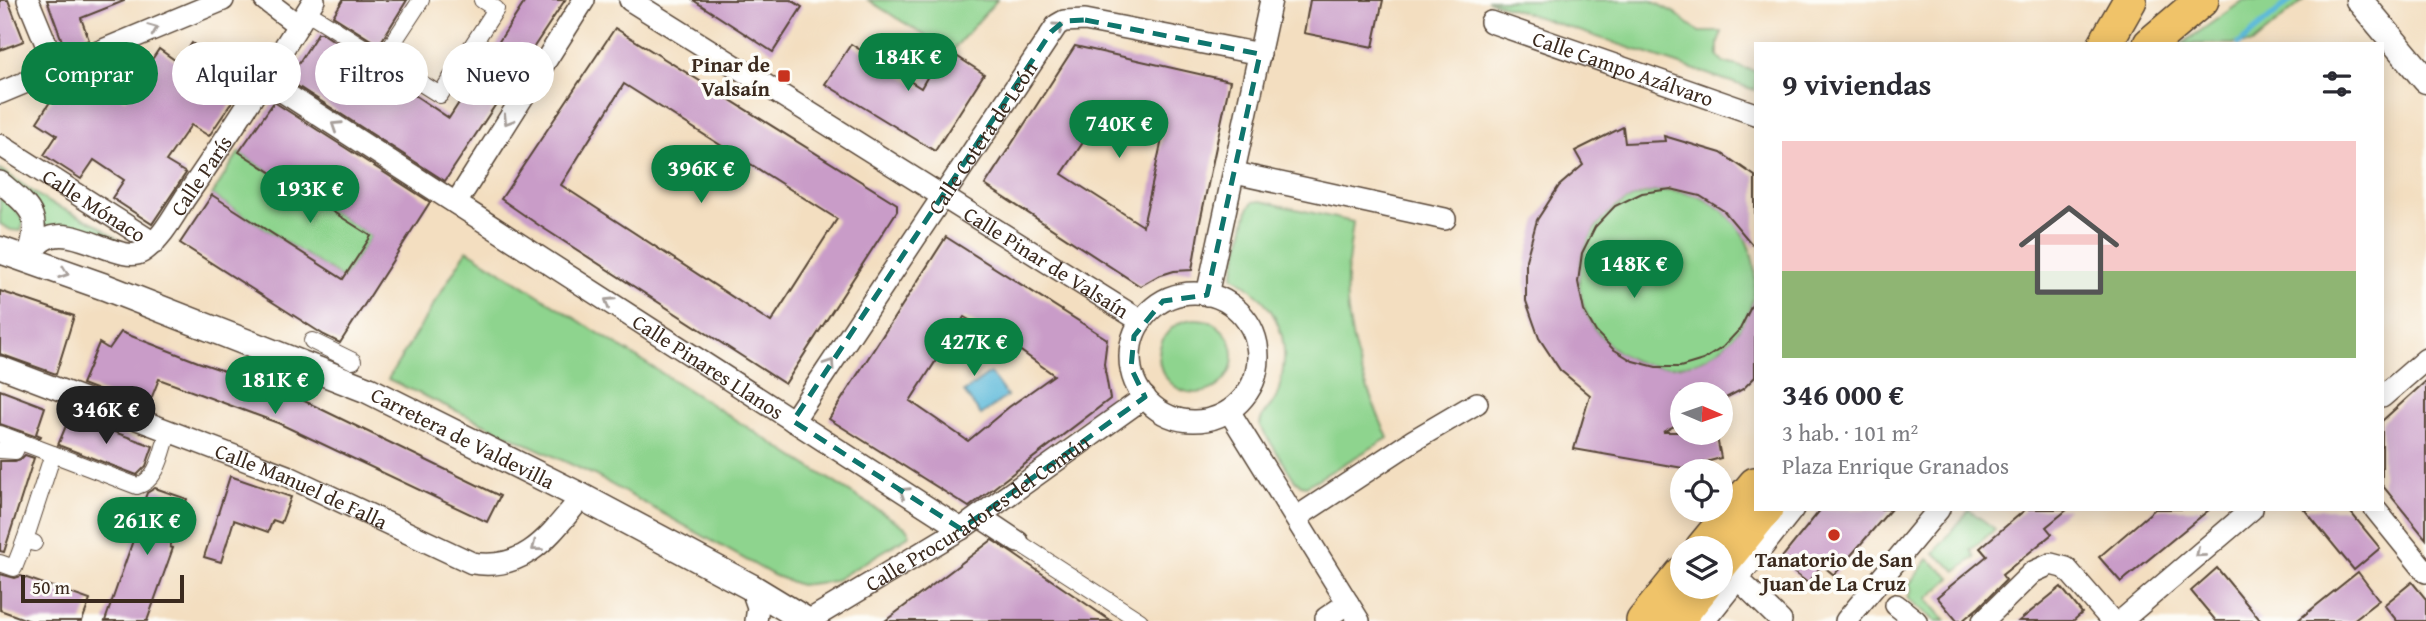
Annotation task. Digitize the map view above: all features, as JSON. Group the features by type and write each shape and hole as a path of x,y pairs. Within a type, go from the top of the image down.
{"main road":[{"path":"2104,42 2112,0"},
{"path":"2105,42 2130,0"},
{"path":"2152,42 2202,0"},
{"path":"1712,536 1754,485"},
{"path":"1733,565 1765,511"},
{"path":"1643,621 1670,588"},
{"path":"1676,621 1694,599"}],"street":[{"path":"28,0 46,42"},
{"path":"120,42 223,0"},
{"path":"265,0 306,12 356,42"},
{"path":"393,42 421,0"},
{"path":"428,87 440,95 496,9 482,0"},
{"path":"456,203 584,0"},
{"name":"Calle Pinar de Valsaín","path":"630,0 1141,321"},
{"path":"1207,295 1270,0"},
{"path":"2359,0 2426,79"},
{"name":"Calle París","path":"287,42 306,12"},
{"name":"Calle Cotera de León","path":"793,421 1051,32 1064,21 1085,20 1260,54"},
{"name":"Calle Campo Azálvaro","path":"1491,22 1754,114"},
{"path":"0,93 21,84"},
{"name":"Calle Pinares Llanos","path":"301,103 961,529"},
{"name":"Calle París","path":"155,243 246,105"},
{"name":"Calle Mónaco","path":"0,145 155,243"},
{"path":"1235,173 1446,219"},
{"path":"0,182 27,205 33,214 33,239 27,260"},
{"path":"27,260 38,245 51,237 79,238 130,256 141,253 155,243"},
{"name":"Carretera de Valdevilla","path":"0,250 105,287 369,390 582,497 751,587 807,621"},
{"path":"1185,294 1207,295 1223,300 1237,309 1248,322 1256,345 1256,370 1251,386 1242,400 1229,411 1218,417 1191,421 1165,414 1144,397 1131,368 1130,352 1141,321 1163,301 1185,294"},
{"path":"312,341 353,360"},
{"path":"2384,395 2426,359"},
{"name":"Calle Manuel de Falla","path":"0,366 287,476 472,564 501,564 534,550 582,497"},
{"name":"Calle Procuradores del Común","path":"807,621 961,529 1144,397"},
{"path":"1297,517 1477,402"},
{"path":"1229,411 1297,517 1353,612 1323,620"},
{"path":"0,434 137,486 146,484 153,477 169,431"},
{"path":"0,450 15,451 19,441"},
{"path":"7,565 29,542 53,454"},
{"path":"1733,568 1791,511"},
{"path":"1846,621 1937,511"},
{"path":"2121,621 2250,511"},
{"path":"2377,511 2423,560"},
{"path":"979,516 1140,621"},
{"path":"1983,621 2033,572 2051,564 2066,568 2112,621"},
{"path":"1733,576 1781,621"},
{"path":"751,587 758,607 756,621"},
{"path":"1703,621 1715,599"},
{"path":"1896,605 1916,621"}],"highlighted area":[{"path":"1085,20 1260,54 1207,295 1163,301 1134,336 1131,368 1145,397 961,529 793,421 1051,32 1064,21"}],"green space":[{"path":"868,0 997,0 951,52"},
{"path":"1487,0 1650,0 1675,13 1699,32 1722,32 1718,43 1718,56 1723,62 1754,71 1754,90"},
{"path":"2244,0 2304,0 2254,42 2185,42"},
{"path":"239,152 371,236 343,279 212,195"},
{"path":"0,169 48,202 97,224 128,247 38,238 0,177"},
{"path":"1650,193 1684,193 1716,206 1740,230 1753,262 1753,296 1740,328 1716,352 1684,365 1650,365 1618,352 1594,328 1581,296 1581,262 1594,230 1618,206"},
{"path":"0,197 16,210 24,221 21,231 11,230 0,224"},
{"path":"1261,201 1353,222 1347,283 1349,321 1362,372 1388,438 1306,486 1294,479 1260,426 1276,398 1284,360 1284,346 1277,322 1263,301 1233,276 1248,209 1253,202"},
{"path":"467,250 908,529 910,535 834,581 800,585 775,576 594,475 388,379"},
{"path":"1196,319 1210,322 1222,330 1230,342 1233,356 1230,370 1222,382 1210,390 1196,393 1182,390 1170,382 1162,370 1159,356 1162,342 1170,330 1182,322"},
{"path":"1968,511 1995,529 1971,550 1975,557 1957,571 1934,553"},
{"path":"1928,559 1951,578 1927,599 1946,621 1935,621 1908,598 1912,589 1909,585"}],"water":[{"path":"990,373 1007,396 981,415 964,392"}],"building":[{"path":"0,0 8,0 24,41 0,50"},
{"path":"47,0 124,0 81,18 89,40 62,42"},
{"path":"343,0 407,0 381,42 374,42 333,16"},
{"path":"526,0 565,0 537,42 499,42"},
{"path":"693,0 791,0 802,7 773,52"},
{"path":"1310,0 1383,0 1373,47 1304,33"},
{"path":"615,28 897,204 897,211 785,384 501,199","holes":["624,84 837,219 771,322 561,185"]},
{"path":"318,33 335,42 315,42 315,97 301,88 301,60"},
{"path":"851,44 921,88 944,48 984,74 935,151 825,84"},
{"path":"1075,46 1230,81 1192,270 1174,271 1140,286 985,185","holes":["1106,108 1166,121 1143,226 1062,174"]},
{"path":"159,49 172,58 172,105 230,105 209,136 191,125 166,161 186,173 152,224 112,198 124,180 94,160 81,179 44,155 57,135 37,122 48,105 158,105"},
{"path":"428,104 449,118 457,105 495,105 445,181 327,105"},
{"path":"272,105 279,105 430,202 340,343 180,243 212,195 343,279 371,236 239,152"},
{"path":"1623,127 1625,143 1665,141 1664,136 1721,153 1754,175 1754,247 1724,211 1700,196 1671,189 1642,193 1615,206 1595,227 1582,253 1578,282 1584,311 1596,332 1613,349 1633,361 1656,367 1680,367 1703,360 1723,347 1740,329 1754,301 1754,378 1743,389 1733,394 1733,382 1670,382 1670,428 1663,432 1670,432 1670,445 1718,445 1721,458 1670,459 1670,466 1574,449 1590,395 1560,370 1539,338 1526,301 1526,260 1537,220 1559,186 1583,165 1575,151"},
{"path":"946,237 1107,339 1104,364 1110,399 969,507 829,419","holes":["964,317 1007,341 1054,375 968,441 910,401"]},
{"path":"0,291 74,316 56,374 0,354"},
{"path":"121,332 288,393 500,496 487,522 278,423 159,379 147,409 82,384 99,343 109,349"},
{"path":"2426,381 2426,539 2384,487 2384,419"},
{"path":"0,390 45,407 36,434 41,436 40,438 0,424"},
{"path":"70,416 153,446 146,466 137,475 58,445"},
{"path":"25,455 34,458 4,552 0,551 0,461 15,461"},
{"path":"230,476 291,497 281,523 273,520 268,532 234,520 221,562 204,557"},
{"path":"155,488 187,499 147,621 105,621 147,493"},
{"name":"Tanatorio de San Juan de La Cruz","path":"1819,511 1889,511 1834,575 1822,565 1808,583 1779,561"},
{"path":"2024,511 2066,511 2046,527 2052,534 2002,575 2006,580 1979,607 1962,621 1957,621 1937,597 1987,556 1980,548"},
{"path":"2153,511 2208,511 2121,582 2099,557"},
{"path":"2306,511 2350,511 2380,548 2354,570"},
{"path":"992,540 1012,553 1111,621 885,621"},
{"path":"2217,568 2261,621 2216,621 2191,591"},
{"path":"2358,572 2379,600 2352,621 2297,621"},
{"path":"0,574 15,578 21,576 90,600 82,621 30,621 0,610"},
{"path":"2412,582 2426,599 2426,621 2397,621 2384,605"},
{"path":"2061,587 2082,613 2073,621 2019,621"}],"waterway":[{"path":"2241,42 2291,0"}],"place":[{"name":"Pinar de Valsaín","path":"784,76"},
{"name":"Tanatorio de San Juan de La Cruz","path":"1834,535"}]}
